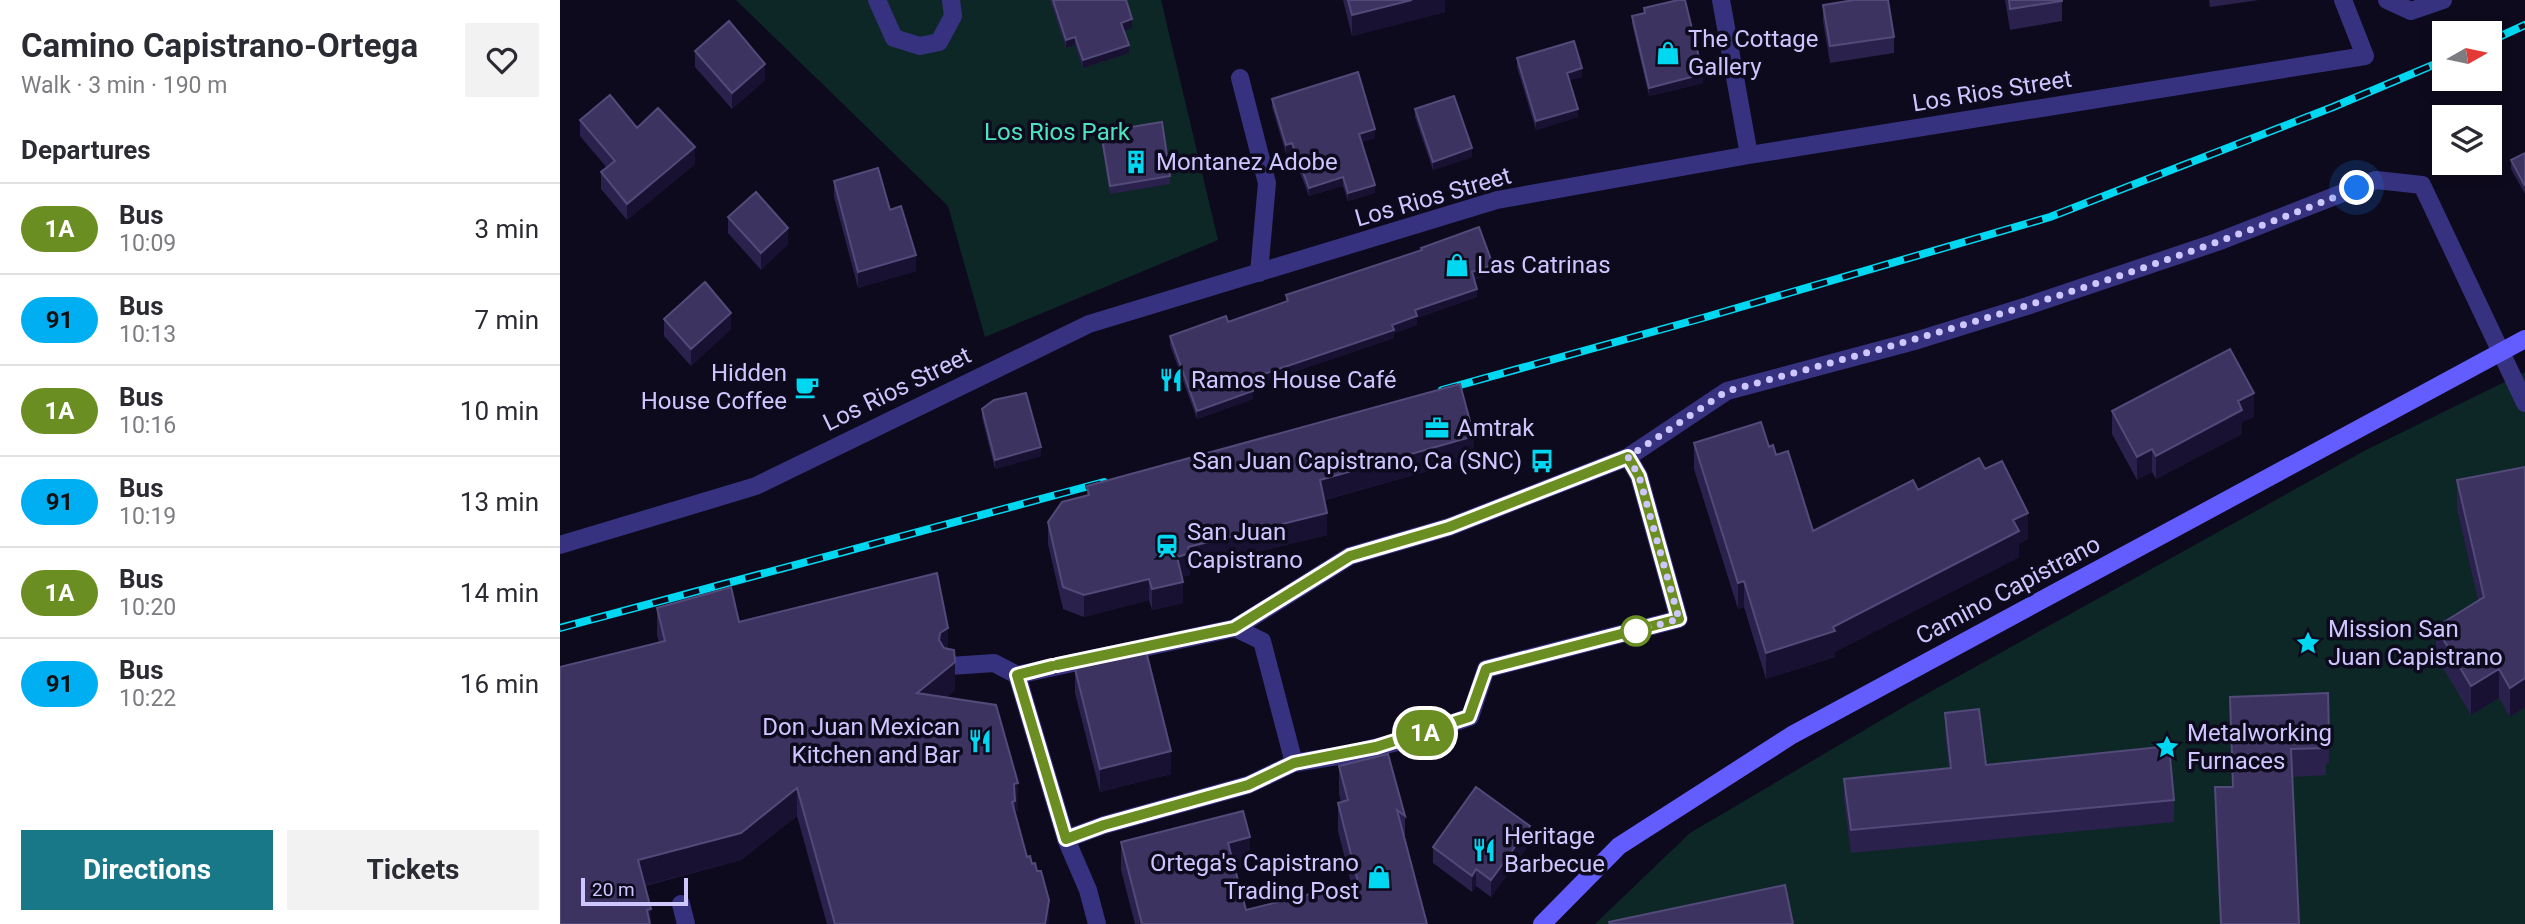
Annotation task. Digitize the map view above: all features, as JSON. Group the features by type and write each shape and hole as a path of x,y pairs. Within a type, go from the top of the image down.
{"main road":[{"name":"Camino Capistrano","path":"1542,924 1619,846 1791,735 2525,339"}],"street":[{"path":"877,0 894,38 920,46 939,42 953,16 951,0"},
{"path":"1721,0 1749,155"},
{"name":"Los Rios Street","path":"560,545 756,486 1089,324 1497,200 1749,155 2365,56 2343,0"},
{"path":"2387,0 2412,11 2443,0"},
{"path":"1240,78 1267,183 1259,273"},
{"path":"950,666 995,663 1017,675 1234,628 1350,556 1449,527 1628,457 1727,391 1918,340 2027,306 2217,242 2376,180 2422,185 2525,403"},
{"path":"1066,839 1104,825 1248,785 1294,763 1388,744 1469,717 1486,669 1679,619 1639,476 1628,457"},
{"path":"1234,628 1262,641 1294,763"},
{"path":"1017,675 1066,839 1088,890 1097,924"},
{"path":"681,904 686,924"}],"green space":[{"name":"Los Rios Park","path":"736,0 1161,0 1218,240 985,337 948,206"},
{"name":"Mission San Juan Capistrano","path":"2525,372 2525,924 1595,924 1690,833 1912,702 2364,451"}],"building":[{"path":"1053,0 1126,0 1132,19 1121,23 1129,45 1083,60 1075,37 1066,40"},
{"path":"1348,0 1412,0 1352,15"},
{"name":"The Cottage Gallery","path":"1685,0 1703,74 1649,88 1632,16 1645,13 1644,8"},
{"path":"1854,0 1888,0 1894,37 1830,46 1823,5"},
{"path":"2009,0 2062,0 2062,1 2010,9"},
{"path":"729,21 765,64 732,93 695,51"},
{"path":"1574,41 1582,68 1567,73 1578,109 1536,121 1517,58"},
{"path":"1358,72 1375,129 1359,134 1375,185 1348,193 1343,177 1309,188 1292,143 1286,145 1272,99"},
{"path":"610,95 637,128 658,108 695,147 627,204 601,172 615,161 580,120"},
{"path":"1454,96 1472,148 1433,162 1415,109"},
{"name":"Montanez Adobe","path":"1162,122 1170,176 1110,186 1101,132"},
{"path":"2525,153 2525,186 2511,160"},
{"path":"878,168 890,210 901,206 916,255 858,272 834,181"},
{"path":"756,192 788,228 761,253 728,217"},
{"path":"1479,227 1493,265 1472,272 1477,289 1415,310 1417,316 1392,325 1394,330 1249,379 1253,391 1197,411 1170,336 1226,316 1228,322 1288,301 1286,295 1422,250 1421,248"},
{"path":"705,282 731,313 691,349 664,319"},
{"path":"2230,349 2254,393 2238,401 2242,410 2156,456 2152,449 2137,457 2112,411"},
{"path":"1460,384 1474,436 1320,480 1327,513 1188,547 1190,553 1177,557 1183,582 1152,589 1149,579 1084,595 1063,587 1048,522 1062,502 1089,495 1087,486"},
{"path":"1026,393 1041,447 995,460 982,409 994,400"},
{"path":"1761,422 1769,447 1773,445 1776,455 1788,451 1813,531 1913,480 1918,490 1979,458 1985,469 2002,461 2028,513 2013,520 2019,531 1833,627 1835,631 1766,653 1744,581 1738,583 1694,443"},
{"path":"2525,467 2525,678 2510,688 2499,669 2471,686 2436,627 2484,597 2457,480"},
{"path":"937,573 948,628 940,633 939,640 944,648 954,650 955,662 917,693 996,705 1018,783 1014,784 1015,801 1012,802 1027,857 1030,856 1032,864 1035,863 1037,871 1041,871 1049,900 1045,924 835,924 797,788 741,833 638,860 651,909 647,910 650,924 560,924 560,667 665,641 657,608 731,587 739,622"},
{"path":"1146,651 1171,751 1100,769 1075,669"},
{"path":"2328,693 2329,736 2325,736 2326,748 2291,749 2299,924 2221,924 2215,787 2233,787 2230,697"},
{"path":"1979,709 1986,765 2169,746 2174,800 1851,830 1844,779 1951,768 1945,713"},
{"path":"1388,754 1405,816 1397,810 1427,924 1142,924 1121,842 1243,811 1250,837 1228,843 1246,910 1358,882 1338,803 1348,800 1339,766"},
{"name":"Heritage Barbecue","path":"1476,787 1530,826 1491,880 1476,869 1472,876 1433,847"},
{"path":"1785,885 1793,924 1609,922"}],"railway":[{"path":"2502,36 2525,25"},
{"path":"1442,390 2050,217 2333,107 2432,65"},
{"path":"560,628 1104,482"}],"bus line":[{"name":"1A","path":"1052,666 1017,675 1066,839 1104,825 1248,785 1294,763 1350,754 1401,741 1469,717 1486,669 1520,663 1679,619 1639,476 1628,457 1449,527 1350,556 1234,628 1057,665"}],"place":[{"name":"The Cottage Gallery","path":"1668,53"},
{"name":"Montanez Adobe","path":"1136,162"},
{"name":"Las Catrinas","path":"1457,265"},
{"name":"Ramos House Café","path":"1171,380"},
{"name":"Hidden House Coffee","path":"807,387"},
{"name":"Amtrak","path":"1437,428"},
{"name":"San Juan Capistrano, Ca (SNC)","path":"1542,461"},
{"name":"San Juan Capistrano","path":"1167,546"},
{"name":"Mission San Juan Capistrano","path":"2308,643"},
{"name":"Don Juan Mexican Kitchen and Bar","path":"980,741"},
{"name":"Metalworking Furnaces","path":"2167,747"},
{"name":"Heritage Barbecue","path":"1484,850"},
{"name":"Ortega's Capistrano Trading Post","path":"1379,877"}],"route":[{"path":"1636,631 1679,619 1639,476 1628,457 1709,402 1727,391 1918,340 2120,276 2357,188"}]}
